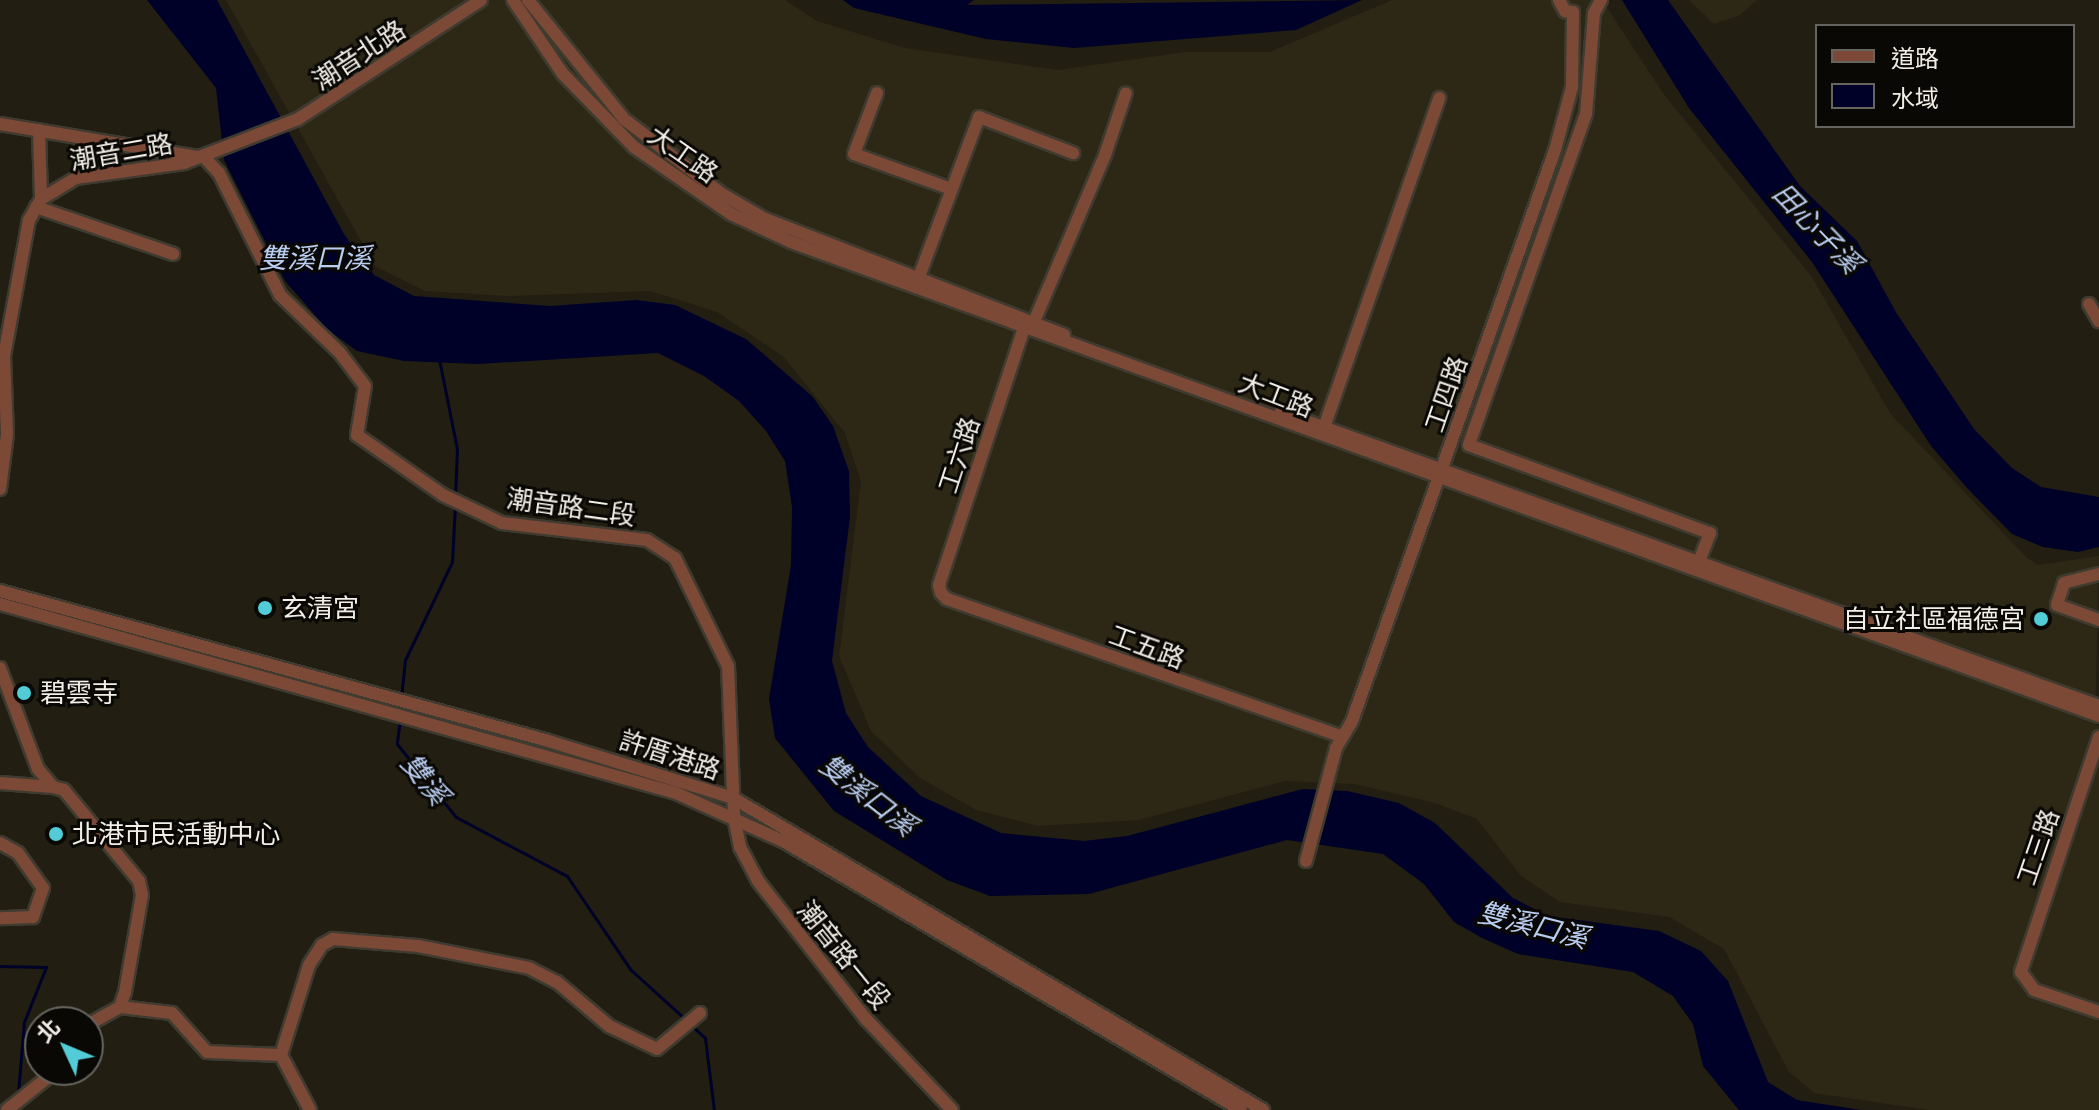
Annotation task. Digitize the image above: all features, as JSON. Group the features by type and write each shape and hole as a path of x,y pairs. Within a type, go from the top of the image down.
{"street":[{"name":"潮音北路","path":"220,153 298,119 481,0"},
{"name":"大工路","path":"513,0 601,117 682,184 791,242 916,283"},
{"name":"大工路","path":"528,0 624,119 691,173 763,218 1028,327 2099,716"},
{"path":"1559,0 1565,11 1573,12 1582,0"},
{"path":"1601,0 1594,13 1586,114 1469,445 1710,533 1700,559"},
{"name":"工四路","path":"1307,857 1341,736 1352,721 1568,106 1573,12"},
{"path":"877,93 854,154 951,189"},
{"name":"工六路","path":"941,593 939,585 1028,327 1105,155 1126,93"},
{"path":"1322,432 1439,98"},
{"path":"916,283 979,117 1073,153"},
{"path":"0,124 204,157"},
{"path":"0,489 7,434 4,356 29,220 38,203 39,130"},
{"name":"潮音二路","path":"38,203 76,178 153,171 220,153"},
{"name":"潮音路二段","path":"204,157 219,173 280,295 340,353 365,386 357,435 443,495 502,523 647,540 675,558 728,666 733,808"},
{"path":"38,203 173,254"},
{"path":"2089,304 2099,321"},
{"name":"大工路","path":"1440,475 1672,549 2099,706"},
{"path":"1672,549 1682,522"},
{"path":"2099,574 2064,583 2057,605 2099,620"},
{"name":"許厝港路","path":"0,591 401,700 733,808 1263,1110"},
{"name":"工五路","path":"941,593 962,605 1341,736"},
{"name":"許厝港路","path":"0,604 733,808 1241,1110"},
{"path":"0,668 38,769 53,787"},
{"name":"工三路","path":"2099,737 2021,972 2034,990 2099,1012"},
{"path":"0,783 64,790 139,881 142,895 120,1007"},
{"name":"潮音路一段","path":"733,808 740,847 758,881 866,1019 952,1110"},
{"path":"0,843 18,853 43,888 33,917 0,918"},
{"path":"310,1110 281,1055 309,965 322,945 333,939 418,946 529,968 557,982 609,1026 657,1049 693,1020"},
{"path":"104,1016 120,1007 172,1013 207,1052 281,1055"},
{"path":"7,1110 37,1086"}],"shaded area":[{"path":"226,0 785,0 817,21 905,48 1058,70 1185,52 1270,52 1392,0 1602,0 1663,93 1812,277 1890,413 2026,557 2038,565 2099,556 2095,724 2099,726 2099,1110 1929,1110 1814,1093 1789,1072 1724,949 1669,917 1560,902 1521,876 1477,819 1435,803 1354,784 1285,781 1139,820 1038,826 976,810 920,778 871,731 839,656 861,481 845,433 784,357 717,312 650,291 507,296 425,291 375,266"},
{"path":"1689,0 1757,0 1740,15 1714,24"}],"water":[{"name":"雙溪口溪","path":"147,0 217,0 344,234 374,275 414,296 550,306 636,300 675,305 746,339 813,397 833,426 849,471 850,517 832,661 846,713 868,747 921,796 1001,833 1084,841 1127,836 1303,789 1347,791 1399,803 1435,823 1513,898 1548,916 1659,931 1701,951 1728,981 1768,1082 1797,1100 1861,1110 1739,1110 1703,1066 1693,1024 1673,996 1633,972 1518,954 1482,938 1454,922 1424,884 1383,854 1287,840 1089,894 990,896 947,880 834,811 775,738 769,699 791,565 792,507 785,461 766,431 739,401 704,376 658,353 478,364 404,361 357,351 328,330 285,281 224,160 216,88"},
{"path":"843,0 974,0 967,5 1362,0 1296,30 1074,48 986,39 854,8"},
{"name":"田心子溪","path":"1622,0 1668,0 1800,186 1857,241 1897,314 1974,429 2012,468 2041,487 2099,497 2099,547 2078,552 2043,547 2012,534 1967,488 1931,446 1812,262 1689,108"}],"waterway":[{"name":"雙溪","path":"439,359 457,449 455,497"},
{"name":"雙溪","path":"401,698 405,660 452,562 455,505"},
{"name":"雙溪","path":"400,718 397,744 456,817 567,876 631,970 685,1019"},
{"path":"0,966 46,967 24,1022 18,1093"},
{"name":"雙溪","path":"691,1025 705,1038 714,1110"}],"place":[{"name":"玄清宮","path":"265,608"},
{"name":"自立社區福德宮","path":"2041,619"},
{"name":"碧雲寺","path":"24,693"},
{"name":"北港市民活動中心","path":"56,834"}]}
